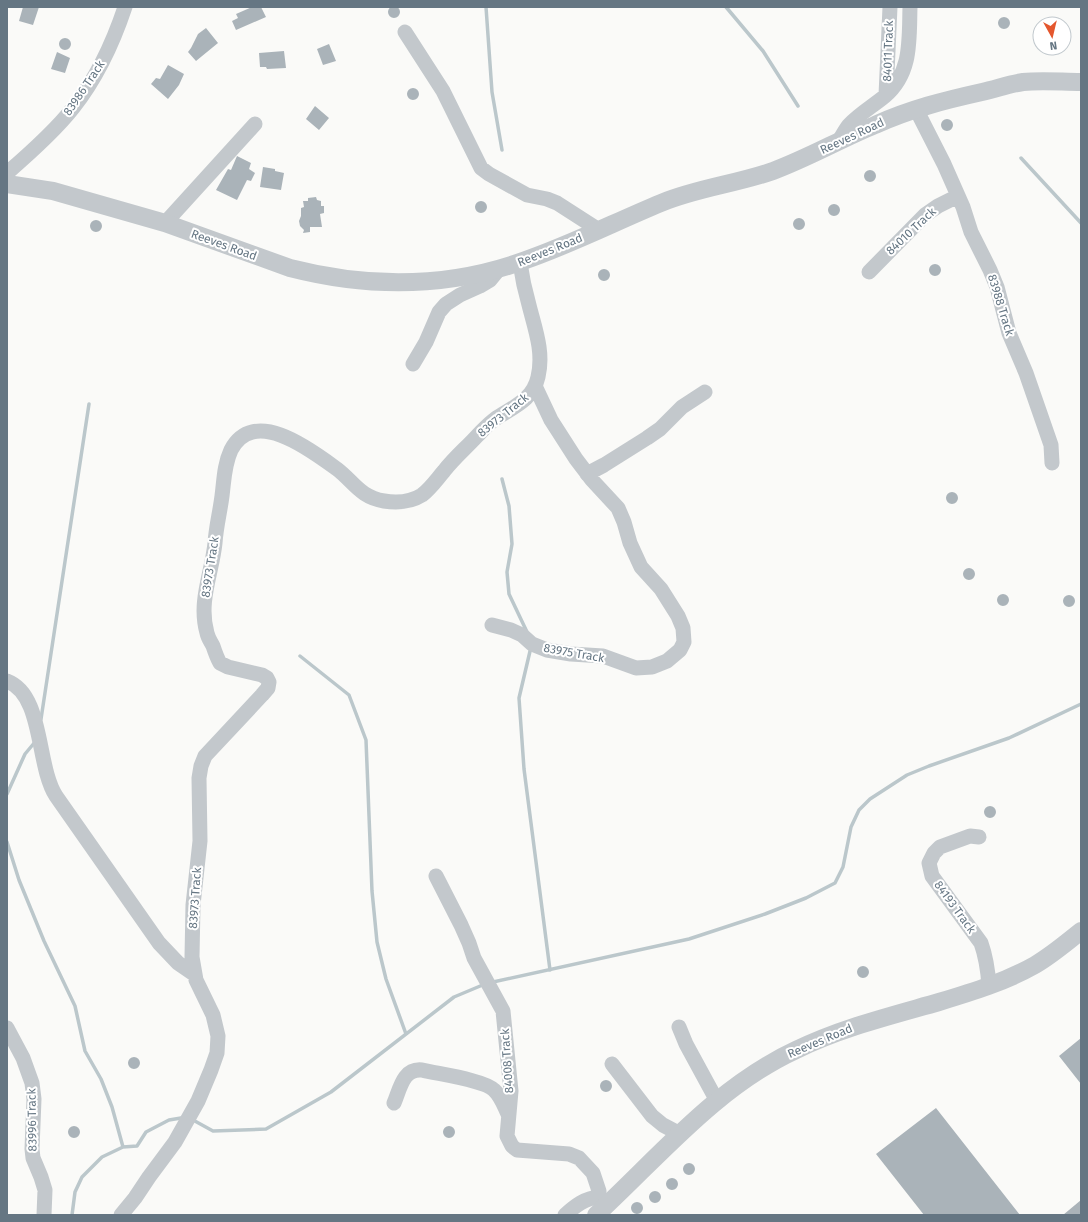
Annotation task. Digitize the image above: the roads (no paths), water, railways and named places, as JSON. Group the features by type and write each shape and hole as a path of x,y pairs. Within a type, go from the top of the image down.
{"street":[{"name":"83986 Track","path":"7,173 26,157 73,108 90,82 106,53 124,7"},
{"name":"84011 Track","path":"886,95 890,7"},
{"path":"839,141 848,126 886,95 902,76 907,61 910,7"},
{"path":"405,32 444,90 481,168 520,192 557,203 599,230"},
{"name":"Reeves Road","path":"7,184 45,189 165,223 290,268 343,279 397,283 435,282 468,277 499,269 520,262 681,196 772,172 876,124 916,109 942,101 1022,82 1081,82"},
{"name":"83988 Track","path":"916,109 944,164 958,196 971,232 997,287 1008,332 1026,373 1051,445 1052,463"},
{"path":"165,223 255,124"},
{"name":"84010 Track","path":"869,272 925,215 938,206 958,196"},
{"name":"83973 Track","path":"121,1215 175,1142 203,1088 217,1053 218,1036 213,1015 194,974 192,958 193,905 200,841 199,778 201,766 205,756 256,702 268,688 269,684 268,679 262,675 228,667 220,663 206,630 204,598 212,561 224,472 232,449 242,437 252,431 264,431 294,440 324,459 339,471 357,489 374,500 399,502 412,500 423,494 484,428 494,419 520,404 527,398 535,386 539,374 540,363 537,334 523,283 520,262"},
{"path":"413,364 426,342 439,312 446,304 490,280 499,269"},
{"name":"83975 Track","path":"492,625 511,630 522,635 532,644 547,650 571,654 603,656 636,668 644,668 668,661 680,650 684,642 683,628 678,616 661,589 641,567 630,543 618,508 587,474 551,420 535,386"},
{"path":"587,474 604,465 660,429 682,407 705,392"},
{"path":"7,681 18,687 23,692 31,707 46,776 50,787 159,943 178,963 194,974"},
{"name":"84193 Track","path":"979,837 970,836 940,847 934,853 929,863 932,876 981,943 986,955 989,986"},
{"name":"84008 Track","path":"436,876 461,925 474,958 503,1011 511,1091 506,1136 513,1148 517,1150 569,1154 579,1158 593,1173 599,1191 601,1205"},
{"name":"Reeves Road","path":"601,1205 717,1101 763,1068 813,1042 840,1031 968,994 1009,978 1059,950 1081,931"},
{"path":"679,1027 686,1044 717,1101"},
{"name":"83996 Track","path":"7,1028 23,1058 32,1083 34,1099 32,1149 33,1158 45,1190 44,1215"},
{"path":"612,1064 652,1116 663,1125 680,1134"},
{"path":"394,1103 407,1075 415,1070 422,1070 483,1083 493,1088 508,1114"},
{"path":"565,1215 584,1200 601,1205"}],"waterway":[{"path":"486,7 492,92 502,150"},
{"path":"726,7 763,51 798,106"},
{"path":"1021,158 1081,223"},
{"path":"41,719 89,404"},
{"path":"502,479 509,506 512,544 507,572 509,594 527,632"},
{"path":"531,647 519,698 524,769 550,970"},
{"path":"300,656 349,695 366,740 372,891 377,942 386,979 406,1034"},
{"path":"493,982 689,939 765,914 806,898 835,883 843,867 851,827 859,810 870,799 907,775 1009,738 1081,704"},
{"path":"7,794 25,754 35,742"},
{"path":"7,842 19,880 44,941 75,1006 85,1051 101,1079 112,1107 123,1147"},
{"path":"193,1120 213,1131 266,1129 331,1092 454,997 485,984"},
{"path":"72,1215 75,1192 82,1177 102,1157 123,1147 137,1146 146,1132 169,1120 181,1118"}]}
